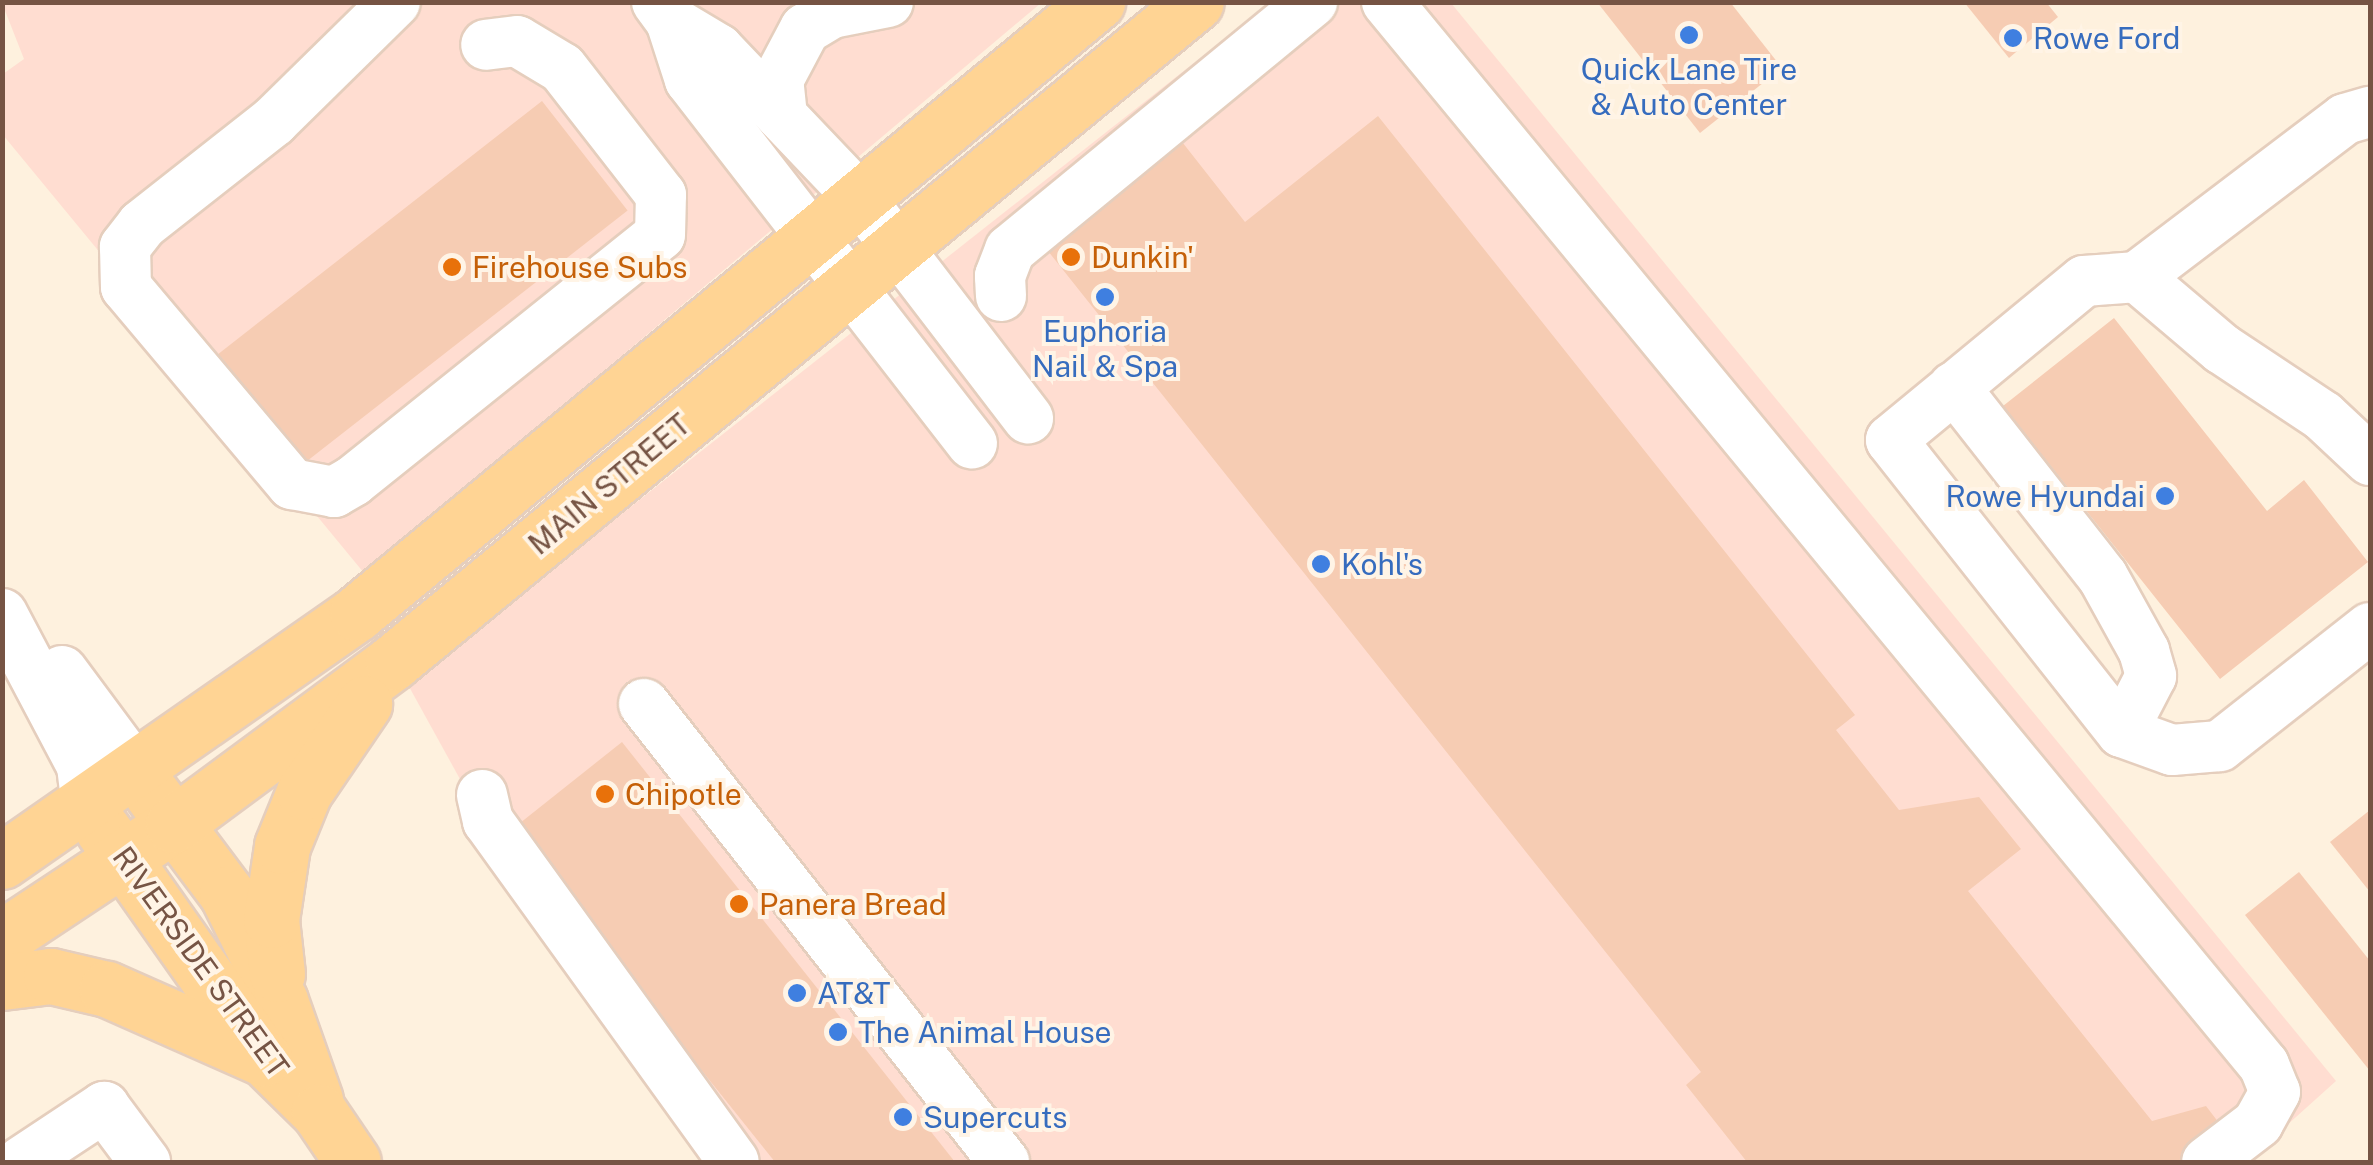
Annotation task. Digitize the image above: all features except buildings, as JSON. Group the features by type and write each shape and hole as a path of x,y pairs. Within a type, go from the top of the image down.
{"main road":[{"name":"MAIN STREET","path":"2,861 87,807 358,613 1097,2"},
{"name":"MAIN STREET","path":"2,938 173,824 393,662 1196,2"},
{"path":"280,1001 271,920 282,846 322,762 393,662"},
{"name":"RIVERSIDE STREET","path":"137,772 227,894 280,1001 319,1112"},
{"name":"RIVERSIDE STREET","path":"87,807 264,1058 319,1112 353,1162"},
{"path":"2,982 51,976 107,989 264,1058"}],"lane":[{"path":"395,2 274,121 142,225 125,247 126,288 292,484 334,492 353,481 660,235 662,195 562,68 516,41 486,45"},
{"path":"782,116 778,80 804,29 832,14 888,2"},
{"path":"1002,296 1000,276 1010,250 1312,2"},
{"path":"1387,2 2264,1065 2275,1092 2258,1124 2207,1162"},
{"path":"664,12 718,49 858,196 1028,418"},
{"path":"664,12 690,80 852,282 972,443"},
{"path":"2370,112 2345,119 2138,276 2084,281 1891,440 2122,732 2172,750 2220,746 2370,628"},
{"path":"2138,276 2222,349 2324,416 2370,460"},
{"path":"1954,387 2103,576 2144,650 2150,676 2122,732"},
{"path":"8,622 48,651 137,772"},
{"path":"8,622 82,766 87,807"},
{"path":"644,704 1004,1162"},
{"path":"482,795 488,821 734,1162"},
{"path":"22,1162 104,1107 146,1162"}],"shaded area":[{"path":"2,3 1041,3 364,573 3,135 3,74 24,59"},
{"path":"1270,3 1451,3 2336,1081 2246,1162 710,1162 557,955 407,683"}],"place":[{"name":"Quick Lane Tire & Auto Center","path":"1689,35"},
{"name":"Rowe Ford","path":"2013,38"},
{"name":"Dunkin'","path":"1071,257"},
{"name":"Firehouse Subs","path":"452,267"},
{"name":"Euphoria Nail & Spa","path":"1105,297"},
{"name":"Rowe Hyundai","path":"2165,496"},
{"name":"Kohl's","path":"1321,564"},
{"name":"Chipotle","path":"605,794"},
{"name":"Panera Bread","path":"739,904"},
{"name":"AT&T","path":"797,993"},
{"name":"The Animal House","path":"838,1032"},
{"name":"Supercuts","path":"903,1117"}]}
